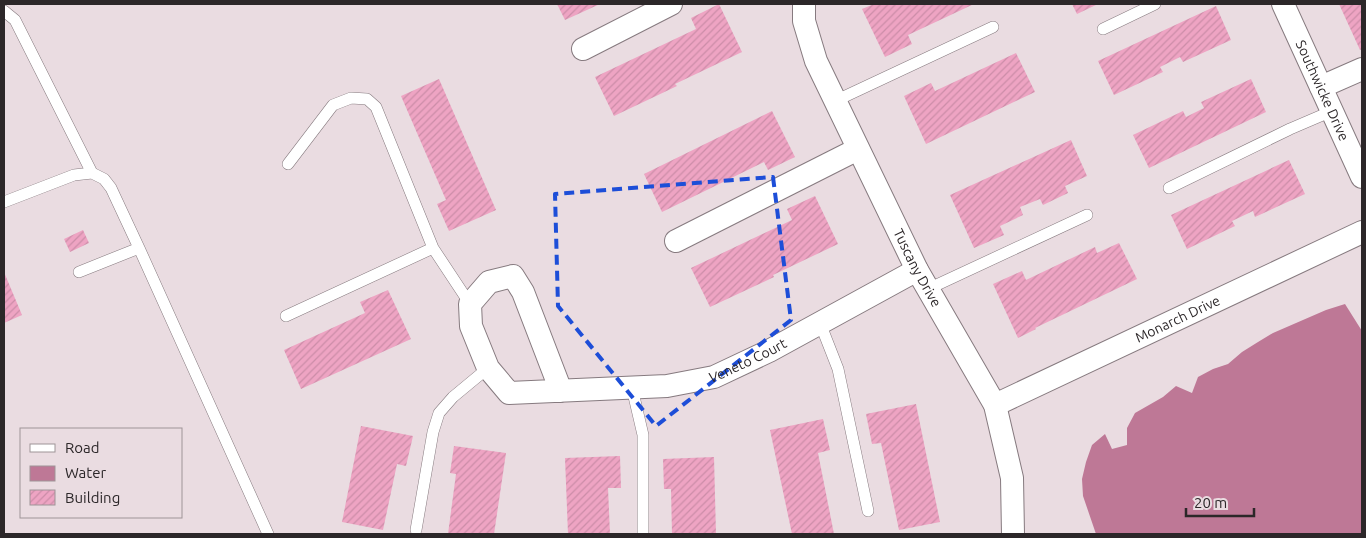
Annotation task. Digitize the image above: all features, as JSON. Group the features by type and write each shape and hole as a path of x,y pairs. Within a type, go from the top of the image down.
{"street":[{"path":"583,49 671,4"},
{"name":"Tuscany Drive","path":"804,4 804,21 816,61 835,101 922,279 995,405 1012,478 1012,534"},
{"name":"Southwicke Drive","path":"1283,4 1362,178"},
{"path":"1321,87 1362,69"},
{"path":"676,241 858,149"},
{"name":"Monarch Drive","path":"995,405 1362,232"},
{"path":"470,304 490,282 513,276 523,292 561,391"},
{"name":"Veneto Court","path":"470,304 471,326 488,368 509,393 632,388 667,386 714,377 769,351 820,323 922,279"}],"lane":[{"path":"1103,29 1155,4"},
{"path":"4,11 15,20 92,173"},
{"path":"835,101 993,26"},
{"path":"288,164 333,105 351,98 367,99 376,107 433,248 470,304"},
{"path":"1170,188 1290,129 1332,111"},
{"path":"4,202 74,176 92,173 104,179 111,188 139,248 268,534"},
{"path":"922,279 1087,215"},
{"path":"79,272 139,248"},
{"path":"286,316 433,248"},
{"path":"820,323 838,370 868,511"},
{"path":"416,530 433,432 439,413 453,397 488,368"},
{"path":"632,388 642,435 643,533"}],"highlighted area":[{"path":"773,177 791,320 656,426 558,306 555,194"}],"water":[{"path":"1345,304 1362,331 1362,534 1096,534 1083,496 1082,479 1092,445 1105,434 1112,449 1127,445 1127,428 1135,413 1163,397 1176,386 1192,393 1198,377 1228,364 1242,352 1273,333 1326,310"}],"building":[{"path":"557,4 600,4 565,20"},
{"path":"719,4 742,52 614,116 595,77 696,29 691,18"},
{"path":"874,4 974,4 908,35 912,44 885,57 862,9"},
{"path":"1072,4 1098,4 1077,14"},
{"path":"1339,4 1362,4 1362,49 1360,50"},
{"path":"1216,6 1231,40 1183,62 1180,57 1160,67 1163,72 1114,95 1098,61"},
{"path":"1016,53 1035,92 926,144 904,96 931,83 935,91"},
{"path":"439,79 496,210 449,231 437,204 446,200 401,96"},
{"path":"1251,79 1266,112 1149,168 1133,135 1183,111 1186,117 1204,108 1201,102"},
{"path":"772,111 795,157 768,170 764,162 662,212 644,174"},
{"path":"1071,140 1087,176 1065,186 1068,193 1043,205 1040,199 1020,207 1023,215 1000,226 1004,235 974,248 950,195"},
{"path":"1289,160 1305,194 1255,217 1253,211 1232,221 1235,226 1187,249 1171,215"},
{"path":"815,196 838,244 710,307 691,268 792,220 787,209"},
{"path":"83,230 89,243 70,252 64,239"},
{"path":"1119,243 1137,279 1018,338 993,284 1022,271 1026,280 1095,247 1097,253"},
{"path":"4,272 22,315 4,323"},
{"path":"388,290 411,339 301,389 284,350 365,313 360,302"},
{"path":"916,404 940,522 899,530 881,443 872,444 866,414"},
{"path":"823,419 830,450 818,453 834,534 792,534 770,430"},
{"path":"361,426 413,436 406,466 397,464 383,530 342,522"},
{"path":"454,446 506,453 494,534 448,534 456,474 450,473"},
{"path":"620,456 621,488 608,488 610,534 568,534 565,458"},
{"path":"714,457 716,534 672,534 671,489 664,489 663,459"}]}
